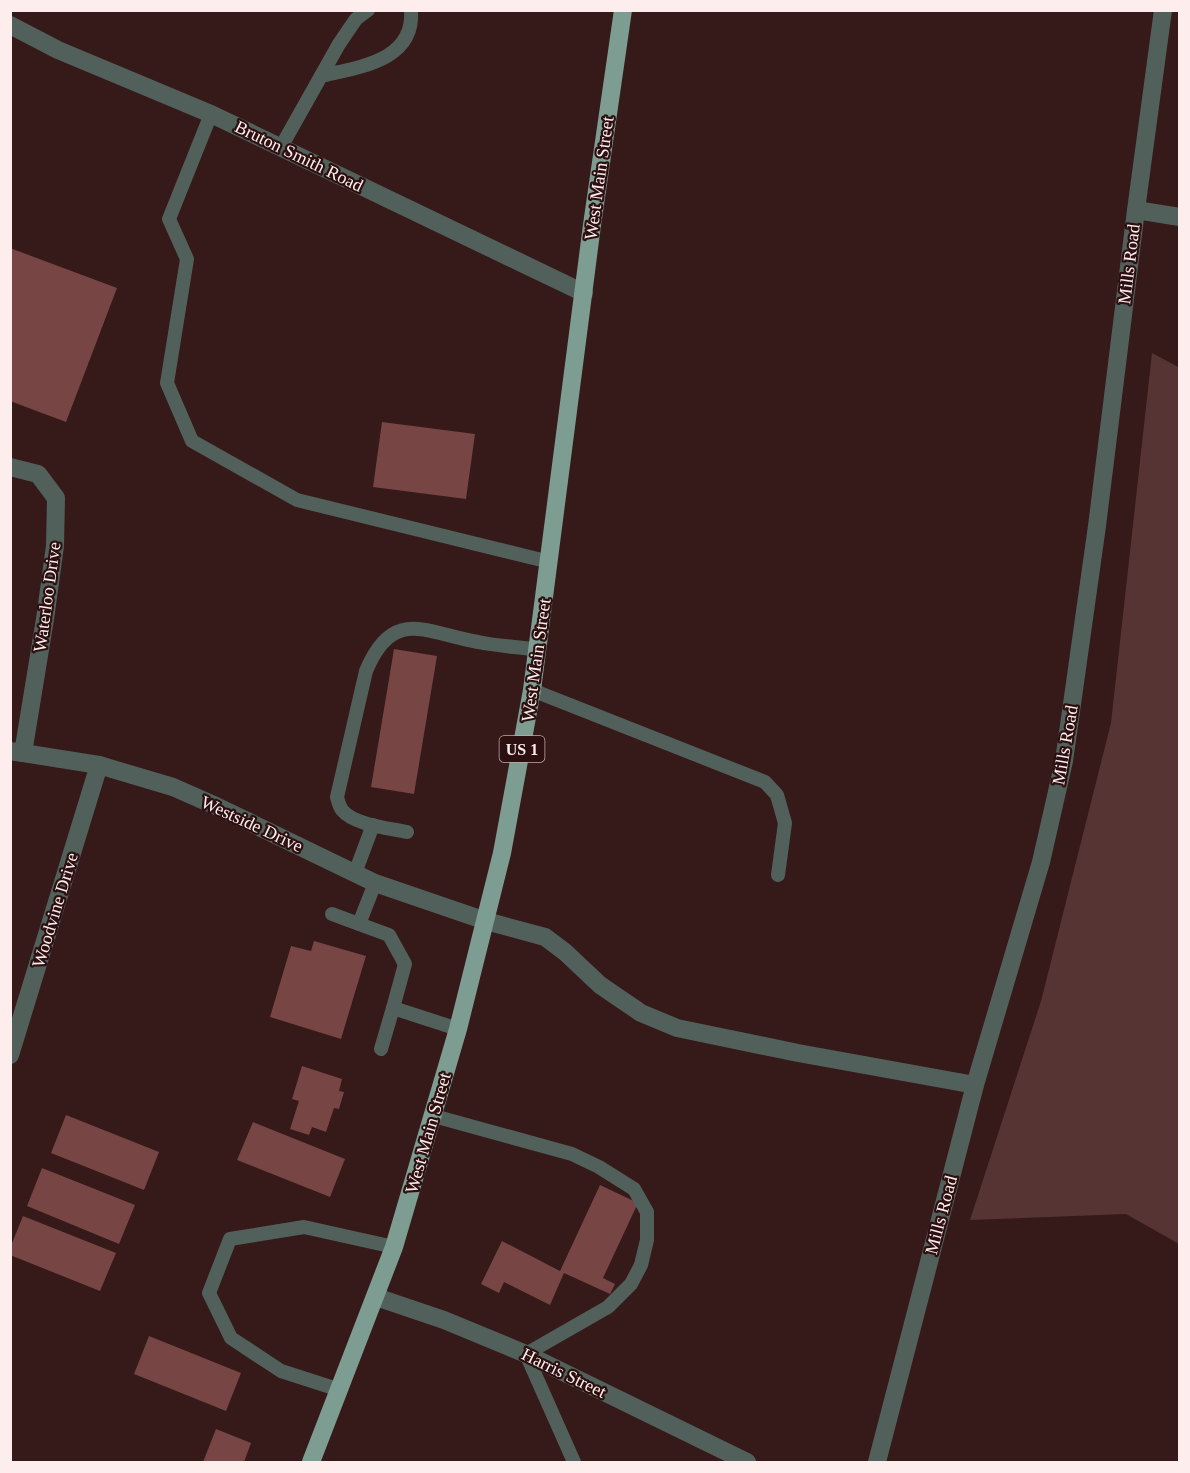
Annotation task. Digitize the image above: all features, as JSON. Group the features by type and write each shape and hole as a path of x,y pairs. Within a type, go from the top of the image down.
{"main road":[{"name":"West Main Street","path":"311,1462 394,1247 458,1029 509,819 538,650 623,10"}],"street":[{"name":"Mills Road","path":"877,1462 975,1085 1041,862 1064,761 1100,503 1163,10"},
{"name":"Bruton Smith Road","path":"10,25 58,50 211,114 584,293"},
{"path":"1136,210 1179,217"},
{"name":"Waterloo Drive","path":"10,467 38,474 56,498 56,546 45,619 17,752"},
{"name":"Westside Drive","path":"17,752 99,765 173,787 375,883 486,921 545,937 565,952 600,985 641,1013 677,1028 798,1053 975,1085"},
{"name":"Woodvine Drive","path":"10,1055 99,765"},
{"name":"Harris Street","path":"376,1297 444,1320 526,1353 747,1462"}],"lane":[{"path":"281,147 339,44 356,19 368,10"},
{"path":"321,76 371,64 396,51 412,24 411,10"},
{"path":"211,114 169,219 187,259 167,383 192,441 297,500 550,562"},
{"path":"407,832 373,825 350,817 341,809 337,797 366,671 373,654 385,639 399,630 418,628 439,631 477,642 538,650"},
{"path":"532,690 765,782 777,795 785,824 778,875"},
{"path":"355,873 373,825"},
{"path":"359,924 375,883"},
{"path":"332,914 389,935 405,964 381,1049"},
{"path":"393,1008 458,1029"},
{"path":"434,1116 572,1154 599,1167 634,1189 646,1212 647,1240 641,1265 631,1284 608,1307 526,1353 574,1462"},
{"path":"340,1390 280,1371 231,1338 209,1293 213,1282 230,1239 304,1227 394,1247"}],"shaded area":[{"path":"1152,353 1180,368 1179,1244 1126,1214 970,1220 1041,1001 1111,723"}],"building":[{"path":"10,248 117,288 66,422 10,401"},
{"path":"382,422 475,434 466,499 373,487"},
{"path":"394,649 437,656 414,794 371,787"},
{"path":"314,941 366,956 341,1039 270,1017 291,946 311,951"},
{"path":"302,1066 342,1079 339,1091 344,1092 339,1109 334,1108 326,1132 312,1127 309,1135 290,1129 299,1101 292,1099"},
{"path":"66,1115 159,1152 144,1190 51,1153"},
{"path":"253,1122 345,1159 330,1197 237,1160"},
{"path":"42,1168 135,1205 119,1244 27,1206"},
{"path":"600,1185 638,1203 603,1278 615,1284 610,1294 564,1273 550,1305 504,1282 499,1293 481,1284 502,1241 560,1271"},
{"path":"23,1216 116,1253 100,1291 10,1255 10,1248"},
{"path":"149,1336 241,1373 226,1411 134,1374"},
{"path":"216,1429 251,1443 244,1462 203,1462"}]}
